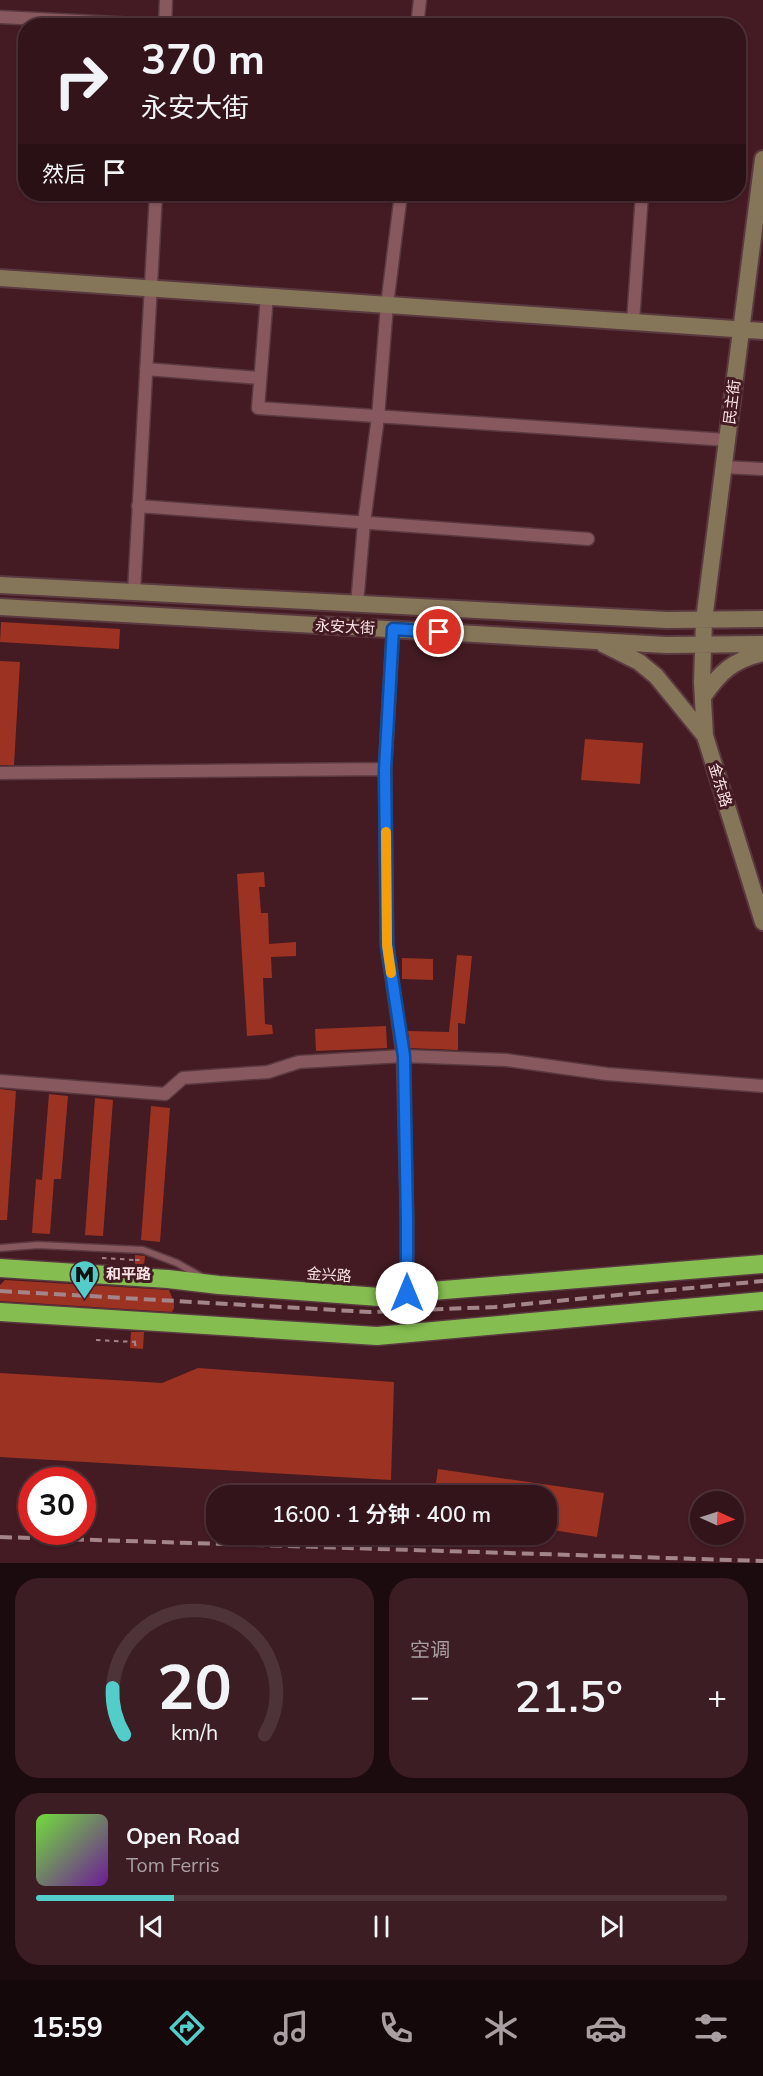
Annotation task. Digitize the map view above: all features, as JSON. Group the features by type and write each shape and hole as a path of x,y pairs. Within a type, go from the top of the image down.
{"highway":[{"name":"金兴路","path":"0,1268 168,1279 219,1286 379,1297 763,1264"},
{"path":"0,1312 377,1336 763,1301"}],"main road":[{"name":"民主街","path":"704,645 704,620 763,164"},
{"path":"0,278 763,331"},
{"name":"永安大街","path":"0,585 667,620 763,620"},
{"name":"永安大街","path":"0,608 666,645 763,644"},
{"path":"597,641 639,662 656,676 705,736"},
{"name":"金东路","path":"704,645 705,736 763,922"},
{"path":"703,697 717,676 730,666 763,652"}],"street":[{"path":"166,0 167,18"},
{"path":"418,18 420,0"},
{"path":"0,16 37,18"},
{"path":"134,592 156,201"},
{"path":"357,604 364,523 378,417 387,305 400,201"},
{"path":"633,322 642,201"},
{"path":"267,296 258,408 727,440"},
{"path":"146,369 260,378"},
{"path":"723,467 763,469"},
{"path":"138,507 588,538"},
{"path":"393,629 385,769 387,945 404,1056 407,1293"},
{"path":"0,773 385,769"},
{"path":"0,1081 165,1094 183,1078 268,1072 299,1062 404,1056 506,1060 607,1074 763,1086"}],"lane":[{"path":"0,1248 38,1245 143,1250 177,1263 219,1286"}],"path":[{"path":"101,1258 140,1260 139,1280"},
{"path":"96,1340 131,1342"},
{"path":"135,1342 135,1345 140,1346"}],"building":[{"path":"1,622 120,629 119,649 0,642"},
{"path":"0,661 20,662 14,765 0,765"},
{"path":"585,739 643,743 640,784 581,780"},
{"path":"264,872 265,887 259,887 261,913 268,913 269,944 296,942 296,956 271,957 272,978 263,978 265,1024 272,1025 273,1034 247,1036 237,874"},
{"path":"457,955 472,956 465,1024 458,1023 458,1050 410,1048 408,1031 449,1032"},
{"path":"402,958 433,959 433,980 402,979"},
{"path":"386,1026 387,1048 316,1051 315,1029"},
{"path":"0,1089 16,1091 7,1220 0,1220"},
{"path":"49,1094 68,1096 61,1179 54,1179 50,1234 32,1233 36,1179 42,1180"},
{"path":"95,1098 113,1100 103,1236 85,1235"},
{"path":"151,1106 170,1108 160,1242 141,1240"},
{"path":"135,1255 145,1256 144,1266 135,1266"},
{"path":"5,1280 169,1290 174,1308 172,1312 0,1301 0,1285"},
{"path":"131,1332 144,1332 143,1349 130,1348"},
{"path":"198,1368 394,1382 391,1480 0,1457 0,1373 162,1383"},
{"path":"438,1469 549,1485 436,1485"},
{"path":"557,1486 604,1493 597,1537 557,1531"}],"railway":[{"path":"0,1291 370,1312 495,1307 763,1281"},
{"path":"0,1537 763,1561"}],"slow traffic":[{"path":"386,832 387,945 391,973"}],"place":[{"name":"和平路","path":"85,1300"}],"route":[{"path":"407,1293 404,1056 387,945 385,769 393,629 439,632"}]}
